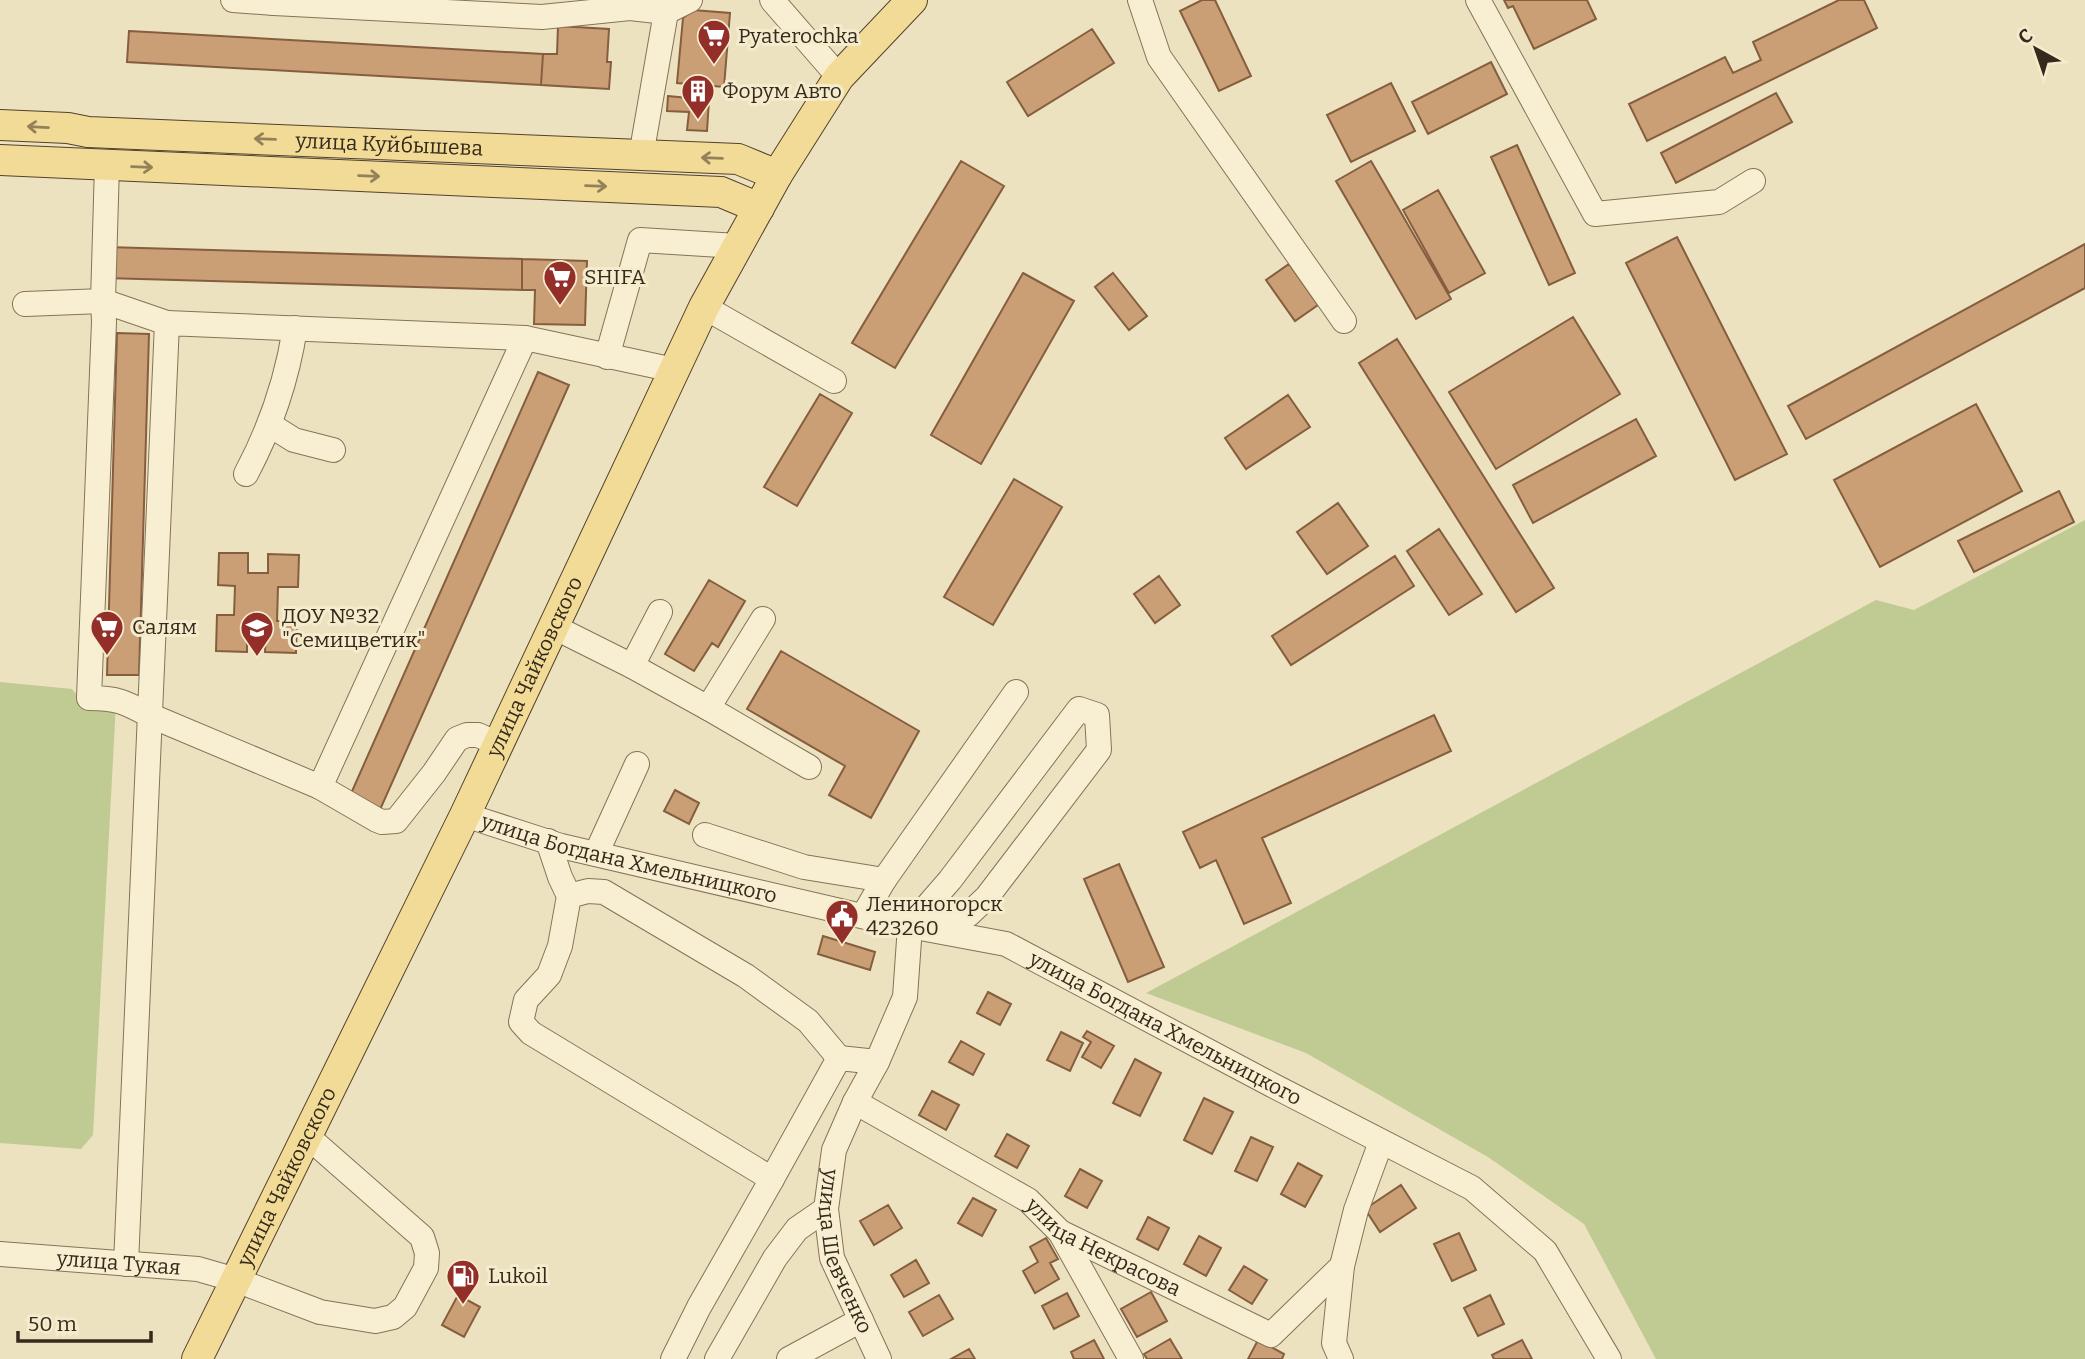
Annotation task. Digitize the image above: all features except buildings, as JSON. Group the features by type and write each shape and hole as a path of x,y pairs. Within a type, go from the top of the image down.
{"main road":[{"name":"улица Чайковского","path":"197,1359 466,815 704,307 777,175 839,77 912,0"},
{"name":"улица Куйбышева","path":"0,125 68,128 88,132 738,159 777,175"},
{"name":"улица Куйбышева","path":"0,160 721,191 759,208"}],"street":[{"path":"233,0 629,8 666,12 690,0"},
{"path":"772,0 839,77"},
{"path":"1140,0 1158,57 1344,321"},
{"path":"1478,0 1595,214 1719,202 1753,181"},
{"path":"641,156 666,12"},
{"path":"107,165 104,322 89,698 119,700 320,787 385,822 396,821 457,739 467,734 478,735 498,744"},
{"path":"607,357 640,240 737,246"},
{"path":"25,304 103,301 167,323 525,338 674,370"},
{"path":"704,307 834,381"},
{"path":"126,1264 167,323"},
{"path":"247,474 270,425 287,373 295,328"},
{"path":"320,787 525,338"},
{"path":"270,425 294,440 333,450"},
{"path":"632,666 660,612"},
{"path":"708,708 763,619"},
{"path":"554,627 632,666 809,767"},
{"path":"863,916 884,880 1016,692"},
{"path":"1079,709 1097,715 1099,750 987,897 968,915 909,926 950,880 1079,709"},
{"path":"596,854 637,764"},
{"name":"улица Богдана Хмельницкого","path":"466,815 596,854 863,916 1006,944 1472,1188 1545,1251 1609,1359"},
{"path":"705,835 804,867 884,880"},
{"path":"548,841 569,896 561,946 549,975 526,1000 521,1022 531,1033 772,1179"},
{"path":"569,896 588,891 604,892 746,976 808,1021 839,1058 877,1062"},
{"name":"улица Шевченко","path":"879,1359 832,1258 827,1209 834,1150 905,997 909,926"},
{"path":"673,1359 699,1307 839,1058"},
{"name":"улица Некрасова","path":"855,1102 1028,1200 1060,1232 1271,1335 1342,1266"},
{"name":"улица Тукая","path":"0,1254 198,1269 236,1280 320,1312 375,1321 393,1317 405,1307 426,1268 427,1253 422,1237 307,1136"},
{"path":"1341,1359 1334,1343 1342,1266 1356,1210 1381,1142"},
{"path":"718,1359 775,1258 797,1229 827,1209"},
{"path":"1060,1232 1130,1359"},
{"path":"789,1359 861,1320"}],"green space":[{"path":"2085,520 2085,1359 1656,1359 1584,1224 1488,1157 1306,1053 1146,993 1876,600 1914,610"},
{"path":"0,682 72,689 82,701 116,703 93,1135 81,1149 0,1143"}],"place":[{"name":"Pyaterochka","path":"714,66"},
{"name":"Форум Авто","path":"698,121"},
{"name":"SHIFA","path":"560,307"},
{"name":"Салям","path":"107,657"},
{"name":"ДОУ №32 \"Семицветик\"","path":"257,658"},
{"name":"Лениногорск 423260","path":"842,946"},
{"name":"Lukoil","path":"463,1306"}]}
